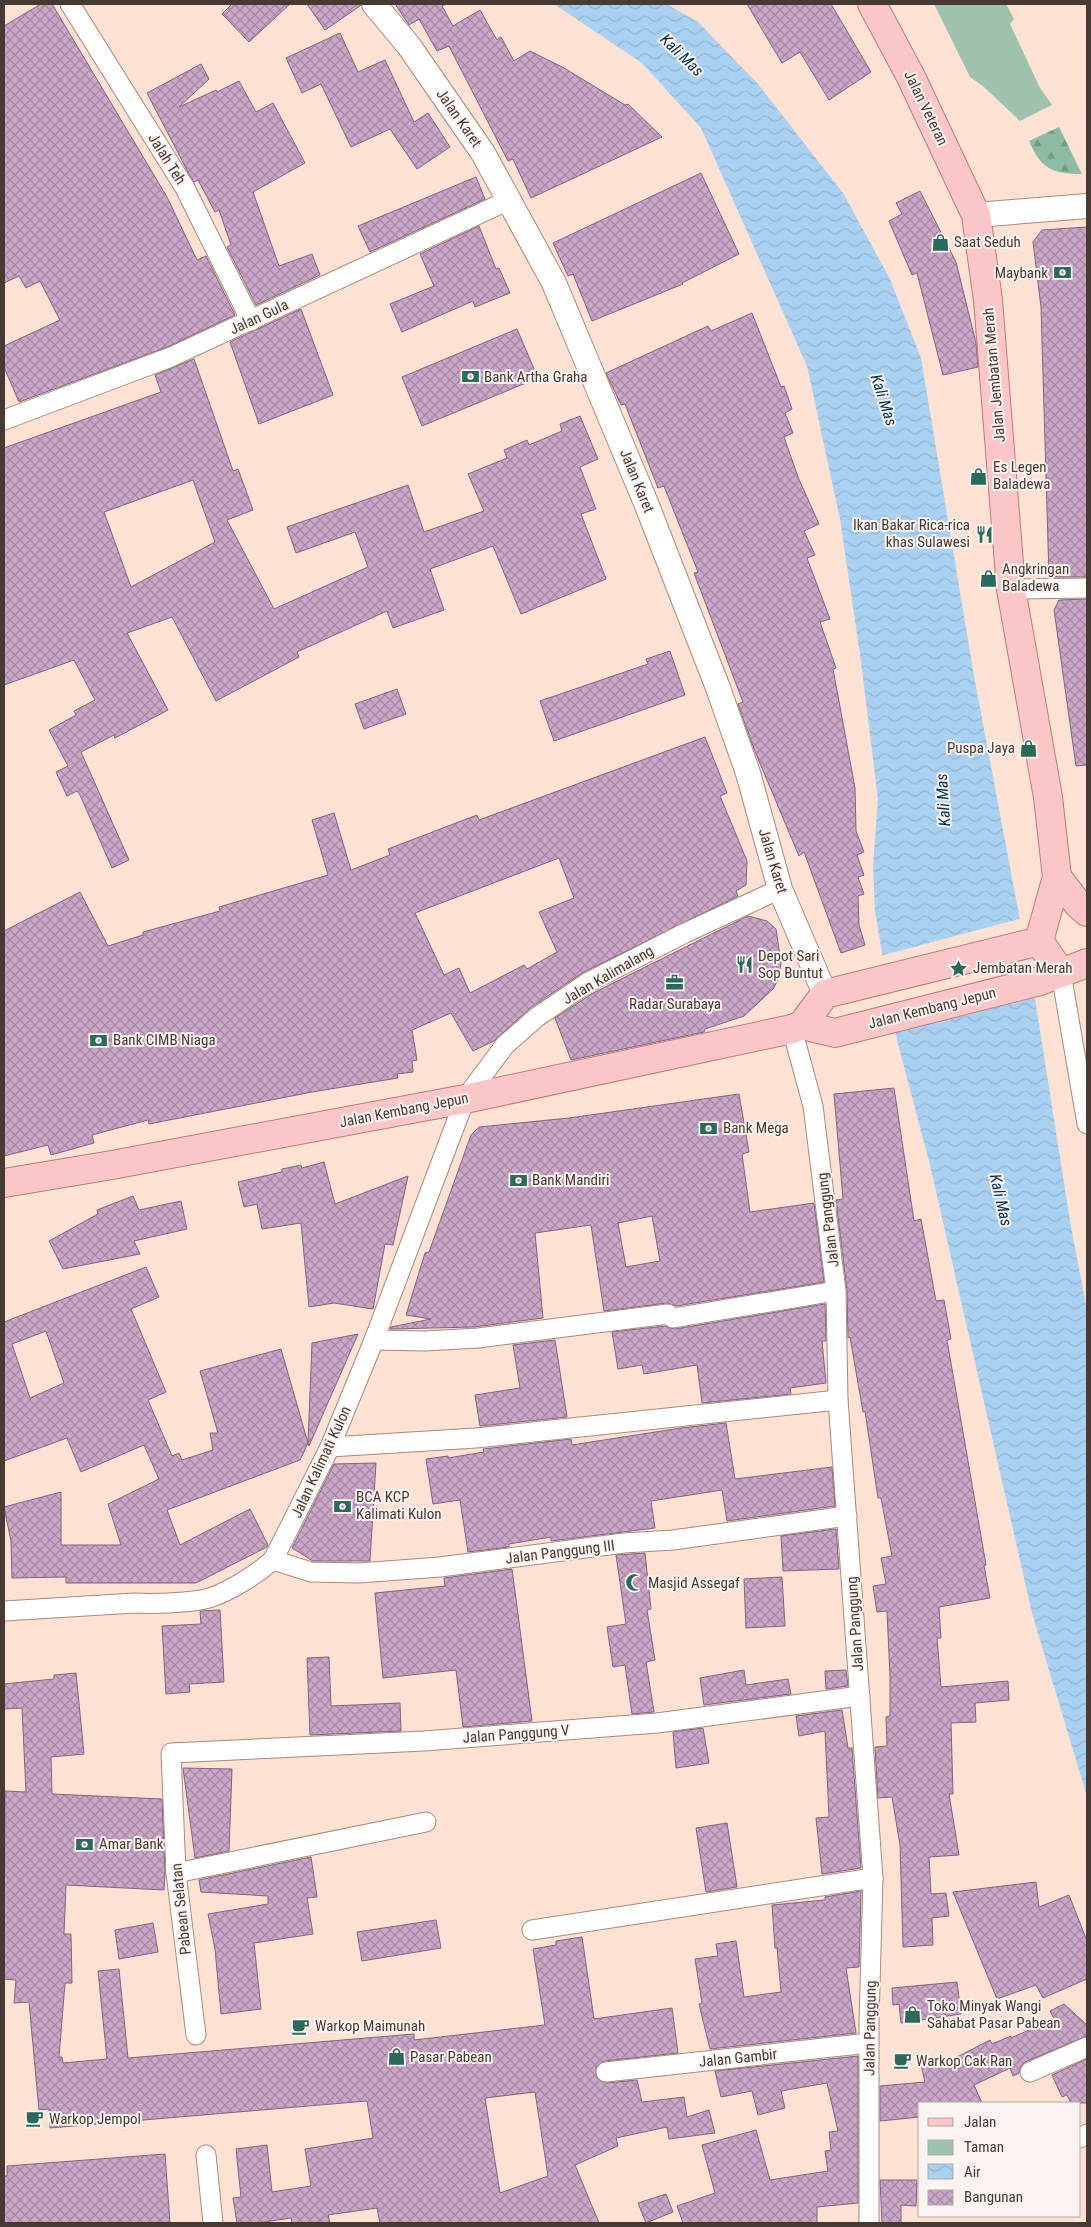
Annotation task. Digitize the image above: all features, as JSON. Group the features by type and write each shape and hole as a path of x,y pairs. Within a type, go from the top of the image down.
{"main road":[{"name":"Jalan Veteran","path":"872,4 911,77 976,215"},
{"name":"Jalan Jembatan Merah","path":"976,215 988,300 1011,589 1048,797 1057,877 1036,942"},
{"path":"1057,877 1078,904 1087,912"},
{"path":"797,1027 825,994 883,978 1036,942 1050,977"},
{"name":"Jalan Kembang Jepun","path":"4,1183 112,1165 465,1099 797,1027 835,1033 1050,977 1087,963"}],"street":[{"name":"Jalah Teh","path":"70,4 185,188 251,321"},
{"name":"Jalan Karet","path":"374,4 409,46 478,146 554,283 646,503 718,688 745,764 780,889 825,994"},
{"name":"Jalan Gula","path":"4,420 171,357 509,200"},
{"path":"976,215 1087,206"},
{"path":"1011,589 1087,588"},
{"name":"Jalan Kalimalang","path":"465,1099 505,1045 537,1017 587,983 685,932 780,889"},
{"path":"1050,977 1087,1124"},
{"name":"Jalan Panggung","path":"797,1027 813,1106 836,1291 838,1400 872,1878 869,2043 869,2223"},
{"name":"Jalan Kalimati Kulon","path":"4,1611 136,1603 154,1604 209,1598 258,1574 273,1560 330,1448 374,1340 465,1099"},
{"path":"374,1340 425,1341 478,1338 668,1314 673,1318 836,1291"},
{"path":"330,1448 476,1438 838,1400"},
{"name":"Jalan Panggung III","path":"273,1560 311,1572 368,1573 440,1567 624,1543 673,1540 847,1516"},
{"name":"Jalan Panggung V","path":"171,1753 424,1741 657,1723 860,1696"},
{"name":"Pabean Selatan","path":"171,1753 176,1873 196,2035"},
{"path":"176,1873 426,1822"},
{"path":"532,1930 872,1878"},
{"name":"Jalan Gambir","path":"606,2072 869,2043"},
{"path":"1030,2072 1087,2047"},
{"path":"206,2155 213,2223"}],"green space":[{"path":"934,4 1006,4 1014,19 1010,24 1040,88 1052,105 1020,121 984,87 970,77"},
{"path":"1059,127 1082,174 1055,171 1043,164 1033,150 1029,141"}],"water":[{"name":"Kali Mas","path":"554,4 666,4 698,22 758,84 843,193 889,277 921,358 974,676 1036,1005 1070,1221 1087,1311 1087,1797 1032,1613 930,1165 897,1040 875,911 873,865 878,799 860,654 840,519 807,366 701,128 642,63"}],"pier":[{"name":"Jembatan Merah","path":"1023,918 1038,997 896,1033 880,956"}],"building":[{"path":"41,4 52,4 167,197 197,260 206,256 235,315 167,347 19,402 4,367 4,346 60,320 40,281 26,288 19,276 4,283 4,26"},
{"path":"232,4 290,4 249,42 222,14"},
{"path":"307,4 361,4 325,30"},
{"path":"395,4 446,4 442,6 453,26 480,10 497,40 501,37 514,61 530,51 564,68 625,105 628,104 662,137 531,198 513,159 508,161 449,46 437,51 419,19 409,25"},
{"path":"747,4 831,4 871,72 829,100 800,52 782,63"},
{"path":"340,33 358,72 385,60 414,122 428,113 450,147 417,169 390,129 351,147 321,84 302,93 286,58"},
{"path":"201,64 209,79 179,107 239,81 256,112 273,103 305,163 253,192 279,266 312,254 320,275 256,305 227,247 231,245 219,210 215,212 198,180 194,182 189,174 147,93"},
{"path":"701,173 739,254 683,284 592,321 573,274 568,276 553,243"},
{"path":"476,177 485,199 370,252 358,226"},
{"path":"920,191 956,262 976,343 978,367 943,375 917,273 912,275 889,221 902,214 896,203"},
{"path":"479,226 496,269 499,268 510,293 475,307 473,301 402,332 390,304 434,286 420,254"},
{"path":"1087,227 1087,577 1049,577 1041,307 1033,242 1042,230"},
{"path":"301,309 333,395 259,424 230,342"},
{"path":"752,313 781,387 784,386 792,409 785,413 793,433 784,437 798,477 819,524 804,531 815,555 807,558 830,619 820,622 836,668 833,669 855,788 856,831 864,852 857,855 864,875 858,877 864,894 858,896 859,925 865,945 841,953 804,852 799,856 754,749 738,704 743,702 694,573 698,572 664,486 658,488 625,404 621,405 606,373 708,326 711,331"},
{"name":"Bank Artha Graha","path":"517,329 538,378 422,426 402,377"},
{"path":"194,359 233,471 238,469 253,510 227,520 274,609 368,567 355,532 296,553 287,527 408,485 424,532 484,511 468,474 507,458 504,450 527,440 529,445 562,431 560,424 580,416 598,459 580,467 596,509 581,514 606,579 521,614 493,546 430,569 444,610 393,628 387,611 297,652 299,657 216,701 172,617 127,633 168,710 115,738 114,735 81,752 129,860 112,868 80,795 77,791 67,796 56,772 68,766 49,730 76,715 74,711 95,700 74,660 4,685 4,448 161,392 155,375","holes":["193,480 215,542 131,587 104,512"]},
{"path":"1087,599 1087,765 1076,766 1054,610 1059,600"},
{"path":"670,651 685,695 554,741 540,701 648,664 646,659"},
{"path":"397,689 406,714 364,729 355,704"},
{"path":"705,737 727,793 720,796 747,861 746,885 736,891 738,896 582,973 530,1008 494,1041 473,1051 451,1013 412,1030 417,1060 412,1061 413,1072 397,1074 398,1078 312,1092 149,1124 148,1120 92,1135 94,1143 51,1155 48,1145 4,1156 4,931 80,892 108,946 143,935 143,932 220,911 219,907 328,875 312,820 334,813 351,870 390,855 388,849 477,815 479,820","holes":["559,858 574,898 539,912 557,952 527,969 524,965 470,993 459,968 444,975 415,913"]},
{"path":"748,916 767,921 776,929 781,963 778,980 773,989 744,1016 705,1029 704,1032 571,1060 555,1018 593,993"},
{"path":"894,1088 914,1221 921,1219 936,1301 944,1300 951,1339 947,1340 990,1598 939,1607 941,1638 937,1638 941,1687 1008,1681 1009,1700 975,1703 976,1722 951,1723 953,1794 949,1794 959,1855 929,1857 931,1894 946,1893 949,1916 932,1918 933,1945 903,1947 900,1845 892,1797 878,1798 875,1747 887,1746 886,1717 890,1716 890,1676 887,1611 877,1612 873,1586 886,1584 881,1558 892,1556 881,1498 878,1498 865,1411 863,1412 850,1337 848,1338 847,1290 836,1200 843,1199 834,1094"},
{"path":"739,1094 749,1152 742,1154 750,1212 814,1203 824,1282 676,1306 667,1303 604,1311 591,1225 535,1233 543,1318 474,1327 390,1329 391,1327 431,1319 406,1315 425,1253 429,1252 471,1135 479,1127 569,1118","holes":["652,1216 660,1261 626,1267 618,1223"]},
{"path":"324,1162 335,1204 408,1176 393,1245 385,1244 373,1309 334,1303 309,1307 301,1223 262,1229 257,1204 244,1207 238,1182 282,1172 282,1169 301,1165 302,1168"},
{"path":"133,1196 139,1210 181,1201 187,1229 134,1241 140,1254 63,1269 49,1241 98,1214 97,1210"},
{"path":"146,1267 159,1297 131,1309 166,1392 148,1400 172,1456 179,1453 182,1460 213,1450 210,1433 218,1433 200,1371 281,1349 308,1443 300,1460 167,1510 180,1545 250,1509 268,1545 267,1547 196,1583 66,1583 66,1577 12,1578 11,1541 4,1507 61,1492 61,1545 121,1545 108,1504 159,1479 144,1445 81,1472 67,1438 4,1461 4,1322","holes":["46,1331 64,1383 30,1398 12,1344"]},
{"path":"825,1304 826,1341 822,1341 826,1383 790,1388 791,1394 702,1403 697,1365 644,1374 642,1365 618,1369 612,1332 665,1326 675,1329"},
{"path":"358,1334 309,1446 312,1343"},
{"path":"555,1340 567,1417 480,1426 475,1395 520,1388 513,1345"},
{"path":"726,1423 735,1479 832,1467 835,1506 727,1521 722,1490 651,1501 655,1528 551,1541 551,1537 509,1544 509,1547 468,1552 460,1500 433,1504 426,1459 448,1456 448,1458 484,1452 483,1449 571,1439 572,1445"},
{"name":"BCA KCP Kalimati Kulon","path":"376,1463 370,1561 313,1561 292,1548 334,1464"},
{"path":"836,1529 839,1569 783,1571 781,1536"},
{"path":"645,1553 651,1609 647,1610 655,1660 646,1662 654,1712 632,1714 625,1665 613,1667 607,1627 626,1624 616,1555"},
{"path":"512,1569 532,1721 463,1727 456,1670 383,1678 375,1593 445,1586 444,1578"},
{"path":"782,1577 785,1626 746,1628 744,1579"},
{"path":"220,1610 224,1682 189,1684 190,1692 166,1694 162,1626 201,1624 200,1611"},
{"path":"329,1657 331,1706 400,1703 401,1731 310,1735 307,1658"},
{"path":"744,1670 746,1685 788,1679 791,1694 704,1705 700,1678"},
{"path":"846,1670 848,1686 826,1689 825,1671"},
{"path":"76,1673 84,1754 51,1757 52,1794 162,1799 165,1873 164,1890 66,1885 64,1934 71,1934 72,1983 65,1983 59,2057 62,2057 63,2063 107,2059 98,1971 119,1969 128,2058 414,2034 414,2040 545,2025 533,1949 556,1945 556,1941 582,1937 594,2019 672,2008 678,2053 604,2061 596,2067 597,2078 607,2083 637,2080 642,2102 684,2097 687,2117 709,2110 715,2133 669,2139 667,2127 616,2138 618,2146 575,2165 599,2223 380,2223 377,2208 328,2215 330,2223 292,2223 291,2218 258,2223 237,2223 233,2198 241,2197 236,2149 267,2145 272,2192 311,2186 305,2149 373,2138 367,2101 50,2128 49,2109 39,2110 29,2002 14,2003 16,1980 4,1979 5,1791 26,1792 22,1708 4,1709 4,1684 54,1679 54,1675","holes":["535,2092 548,2176 500,2193 485,2098"]},
{"path":"842,1710 848,1748 852,1748 861,1868 822,1874 816,1818 829,1817 825,1731 799,1736 796,1716"},
{"path":"703,1728 709,1763 676,1768 673,1732"},
{"path":"183,1768 232,1769 229,1851 195,1858"},
{"path":"727,1823 737,1887 706,1892 696,1828"},
{"path":"311,1857 317,1897 307,1898 313,1934 254,1943 261,2009 221,2014 215,1949 208,1914 268,1904 268,1896 201,1892 199,1880"},
{"path":"1036,1882 1039,1907 1069,1895 1087,1941 1087,1979 1043,1998 1036,1985 997,1999 953,1892"},
{"path":"861,1891 859,1967 846,1968 856,2033 710,2049 699,2004 702,2003 695,1959 718,1956 716,1944 736,1941 744,1997 781,1992 772,1905 825,1900 825,1897"},
{"path":"436,1920 441,1948 362,1961 357,1932"},
{"path":"153,1923 158,1952 119,1959 115,1930"},
{"path":"957,1982 961,2014 901,2023 899,2004 893,2005 892,1988"},
{"path":"1064,2004 1087,2025 1087,2036 1025,2062 1021,2066 1019,2073 1013,2076 1010,2068 974,2085 982,2102 918,2102 918,2117 880,2121 880,2086 925,2082 921,2065 959,2056 990,2040 992,2044 1011,2036 1011,2038 1054,2019 1050,2011"},
{"path":"858,2056 858,2203 817,2207 817,2223 683,2223 677,2206 715,2193 702,2145 756,2130 770,2180 828,2171 825,2151 831,2150 829,2132 838,2131 827,2083 781,2091 785,2108 758,2115 752,2091 721,2097 715,2071"},
{"path":"1087,2059 1087,2103 1070,2102 1067,2095 1062,2097 1052,2075"},
{"path":"165,2154 170,2223 4,2223 4,2176 7,2176 7,2166"},
{"path":"880,2180 917,2180 916,2206 901,2205 901,2223 882,2223"},
{"path":"666,2194 673,2212 646,2223 638,2203"}],"place":[{"name":"Saat Seduh","path":"940,242"},
{"name":"Maybank","path":"1062,273"},
{"name":"Bank Artha Graha","path":"470,377"},
{"name":"Es Legen Baladewa","path":"979,476"},
{"name":"Ikan Bakar Rica-rica khas Sulawesi","path":"984,534"},
{"name":"Angkringan Baladewa","path":"988,578"},
{"name":"Puspa Jaya","path":"1029,748"},
{"name":"Depot Sari Sop Buntut","path":"744,965"},
{"name":"Jembatan Merah","path":"959,968"},
{"name":"Radar Surabaya","path":"675,983"},
{"name":"Bank CIMB Niaga","path":"99,1040"},
{"name":"Bank Mega","path":"709,1128"},
{"name":"Bank Mandiri","path":"518,1180"},
{"name":"BCA KCP Kalimati Kulon","path":"342,1506"},
{"name":"Masjid Assegaf","path":"634,1583"},
{"name":"Amar Bank","path":"85,1844"},
{"name":"Toko Minyak Wangi Sahabat Pasar Pabean","path":"913,2015"},
{"name":"Warkop Maimunah","path":"301,2026"},
{"name":"Pasar Pabean","path":"396,2057"},
{"name":"Warkop Cak Ran","path":"902,2061"},
{"name":"Warkop Jempol","path":"35,2119"}]}
